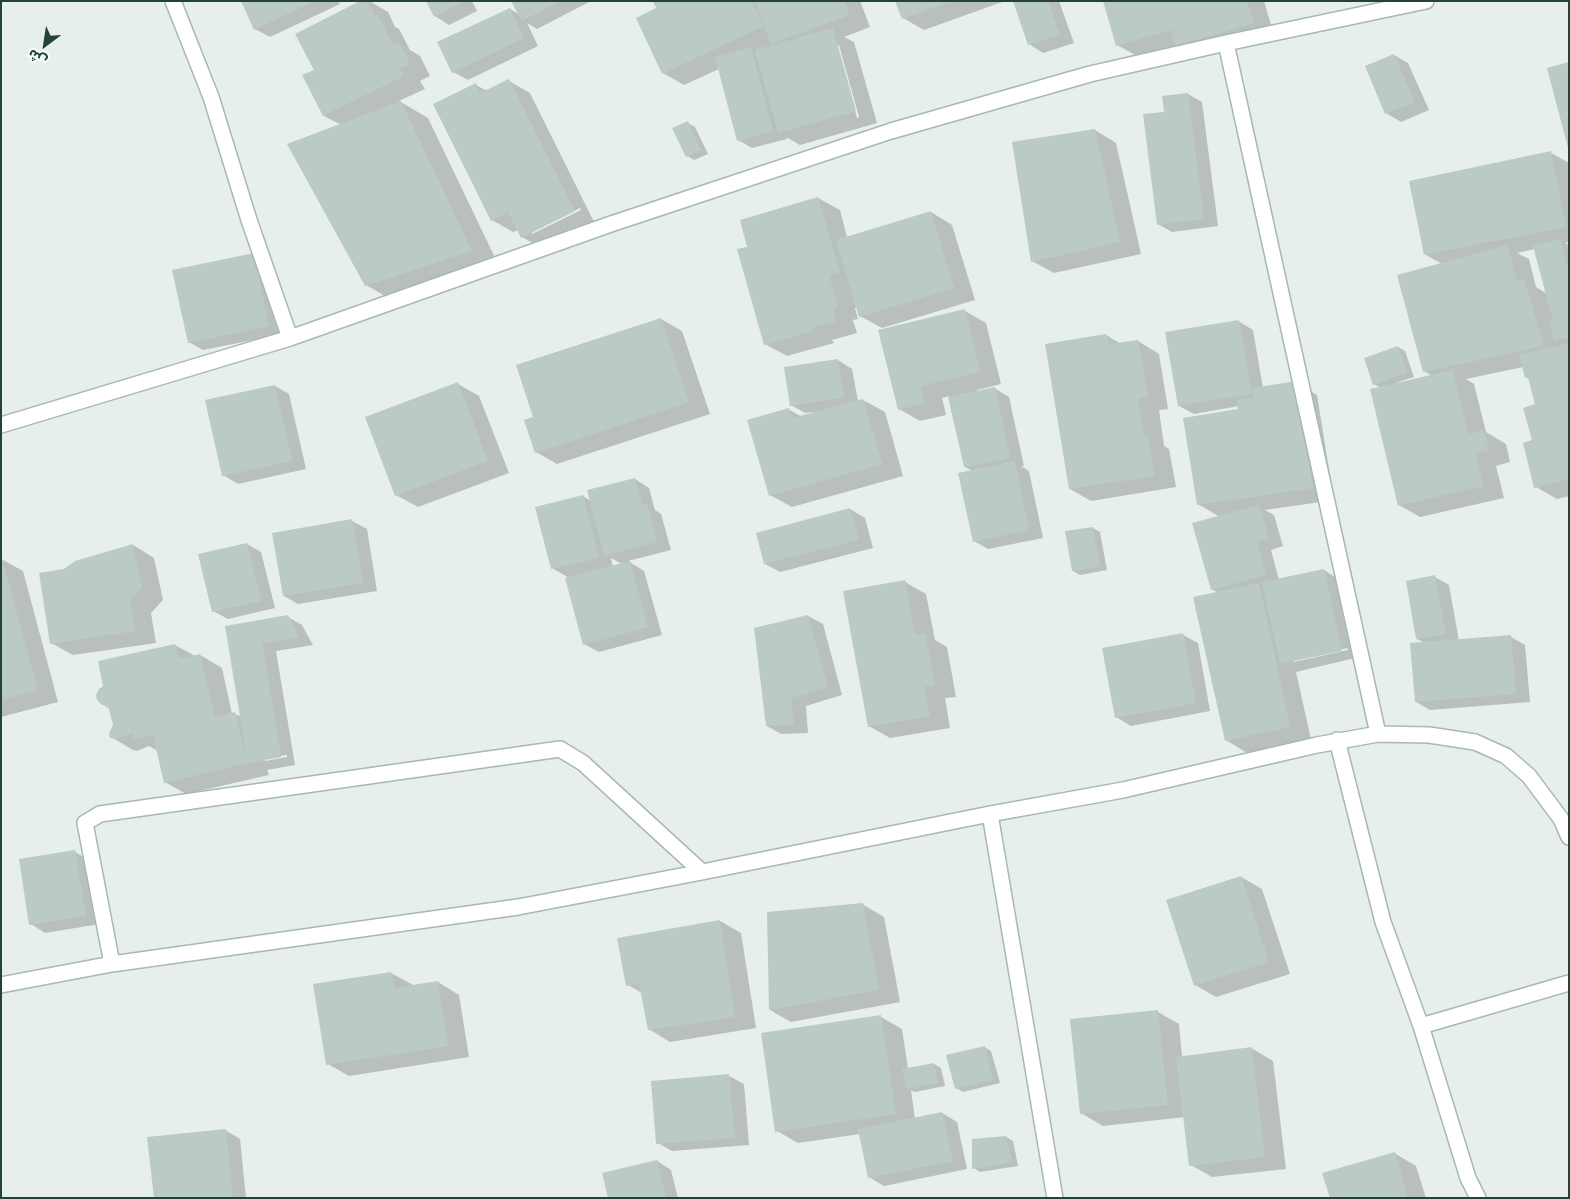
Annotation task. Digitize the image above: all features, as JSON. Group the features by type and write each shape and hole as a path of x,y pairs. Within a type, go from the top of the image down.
{"street":[{"path":"173,1 211,97 249,220 290,338"},
{"path":"1,425 290,338 611,224 891,131 1090,74 1426,1"},
{"path":"1226,43 1378,734"},
{"path":"1,985 112,964 518,907 990,814 1123,790 1337,740 1378,734 1429,735 1475,742 1506,756 1529,776 1561,819 1569,837"},
{"path":"1337,740 1383,922 1422,1026 1468,1178 1478,1198"},
{"path":"112,964 84,823 100,814 560,749 582,763 702,872"},
{"path":"990,814 1055,1198"},
{"path":"1422,1026 1569,983"}],"building":[{"path":"241,1 315,1 254,30"},
{"path":"360,1 368,1 375,16 378,15 393,45 399,42 410,64 400,69 404,76 323,116 302,75 314,70 295,34"},
{"path":"426,1 465,1 434,17"},
{"path":"511,1 561,1 522,21"},
{"path":"653,1 752,1 764,26 662,74 636,18 656,8"},
{"path":"755,1 844,1 849,15 771,44"},
{"path":"895,1 949,1 950,2 902,19"},
{"path":"1013,1 1048,1 1060,35 1028,45"},
{"path":"1103,1 1247,1 1254,23 1175,46 1171,30 1116,46"},
{"path":"510,8 524,38 452,73 437,42"},
{"path":"833,28 856,111 778,133 755,50"},
{"path":"751,47 773,131 737,141 715,57"},
{"path":"1394,54 1415,102 1385,114 1365,66"},
{"path":"1569,62 1569,148 1568,148 1547,68"},
{"path":"509,79 575,211 521,238 508,212 491,221 433,104 476,83 480,93"},
{"path":"1188,93 1204,219 1157,225 1143,114 1164,112 1162,96"},
{"path":"401,101 472,251 365,286 287,144"},
{"path":"688,121 701,150 686,157 672,128"},
{"path":"1095,129 1120,242 1031,262 1012,142"},
{"path":"1551,151 1566,227 1424,255 1409,181"},
{"path":"818,197 840,272 829,275 838,307 833,308 836,321 812,328 813,331 764,345 737,249 747,247 740,220"},
{"path":"931,211 954,288 859,317 836,240"},
{"path":"1560,239 1569,271 1569,337 1554,341 1549,322 1553,321 1533,246"},
{"path":"1508,245 1517,282 1524,279 1544,346 1423,372 1397,275"},
{"path":"254,253 269,326 188,343 172,270"},
{"path":"965,309 980,372 921,386 925,403 898,410 878,330"},
{"path":"661,318 689,402 535,453 524,420 533,417 516,365"},
{"path":"1239,320 1252,394 1178,406 1165,332"},
{"path":"1106,334 1109,344 1138,340 1148,397 1138,398 1144,436 1148,435 1155,476 1069,489 1045,344"},
{"path":"1569,343 1569,479 1534,488 1523,443 1532,440 1523,408 1535,404 1519,355"},
{"path":"1398,346 1407,373 1373,385 1364,358"},
{"path":"838,359 844,397 790,406 784,367"},
{"path":"1453,370 1468,434 1484,430 1489,450 1476,454 1483,486 1398,506 1370,389"},
{"path":"1296,381 1313,488 1197,505 1183,418 1238,409 1237,400 1254,397 1253,388"},
{"path":"458,382 488,461 395,496 365,417"},
{"path":"275,385 292,461 222,476 205,400"},
{"path":"995,387 1010,458 964,467 948,397"},
{"path":"863,399 882,464 769,496 747,420 789,408 792,418"},
{"path":"1015,461 1029,530 973,542 958,473"},
{"path":"635,478 642,505 647,504 657,542 604,556 587,490"},
{"path":"583,495 599,558 551,569 535,507"},
{"path":"1259,505 1269,538 1257,542 1266,575 1211,590 1192,523"},
{"path":"850,508 859,540 764,564 756,533"},
{"path":"352,519 363,583 283,596 272,533"},
{"path":"1093,527 1100,566 1072,571 1065,531"},
{"path":"247,543 261,601 212,612 198,554"},
{"path":"133,544 142,588 130,600 135,631 50,644 39,573 64,569 75,561"},
{"path":"1,556 38,690 1,700"},
{"path":"630,561 648,627 583,645 565,578"},
{"path":"1324,569 1342,651 1280,664 1262,582"},
{"path":"1435,575 1446,634 1416,639 1406,581"},
{"path":"905,580 915,635 925,633 935,685 924,687 930,716 868,727 843,591"},
{"path":"1259,583 1290,727 1225,741 1193,597"},
{"path":"288,615 299,637 262,643 281,757 164,783 153,735 134,739 133,733 115,739 110,738 109,734 113,725 108,706 102,705 97,700 96,695 103,686 98,661 175,644 179,659 200,654 215,717 235,712 247,759 225,626"},
{"path":"808,615 828,687 791,698 794,725 766,726 754,628"},
{"path":"1183,633 1196,703 1115,718 1102,648"},
{"path":"1511,635 1516,694 1415,702 1410,643"},
{"path":"75,850 86,916 29,925 19,859"},
{"path":"1241,876 1269,962 1194,986 1166,900"},
{"path":"863,903 879,990 769,1010 767,912"},
{"path":"720,920 735,1017 648,1030 639,984 626,986 617,938"},
{"path":"391,972 394,988 438,981 448,1046 326,1065 313,984"},
{"path":"1158,1010 1168,1105 1080,1114 1070,1019"},
{"path":"881,1015 896,1114 775,1132 761,1033"},
{"path":"985,1046 993,1080 955,1089 946,1055"},
{"path":"1252,1047 1265,1157 1189,1166 1176,1057"},
{"path":"934,1063 938,1083 907,1089 902,1069"},
{"path":"729,1074 735,1138 656,1144 651,1081"},
{"path":"942,1112 953,1161 868,1178 858,1129"},
{"path":"226,1129 233,1198 154,1198 147,1137"},
{"path":"1006,1136 1012,1162 972,1169 972,1139"},
{"path":"1395,1152 1408,1198 1330,1198 1322,1173"},
{"path":"657,1160 666,1198 608,1198 602,1173"}]}
